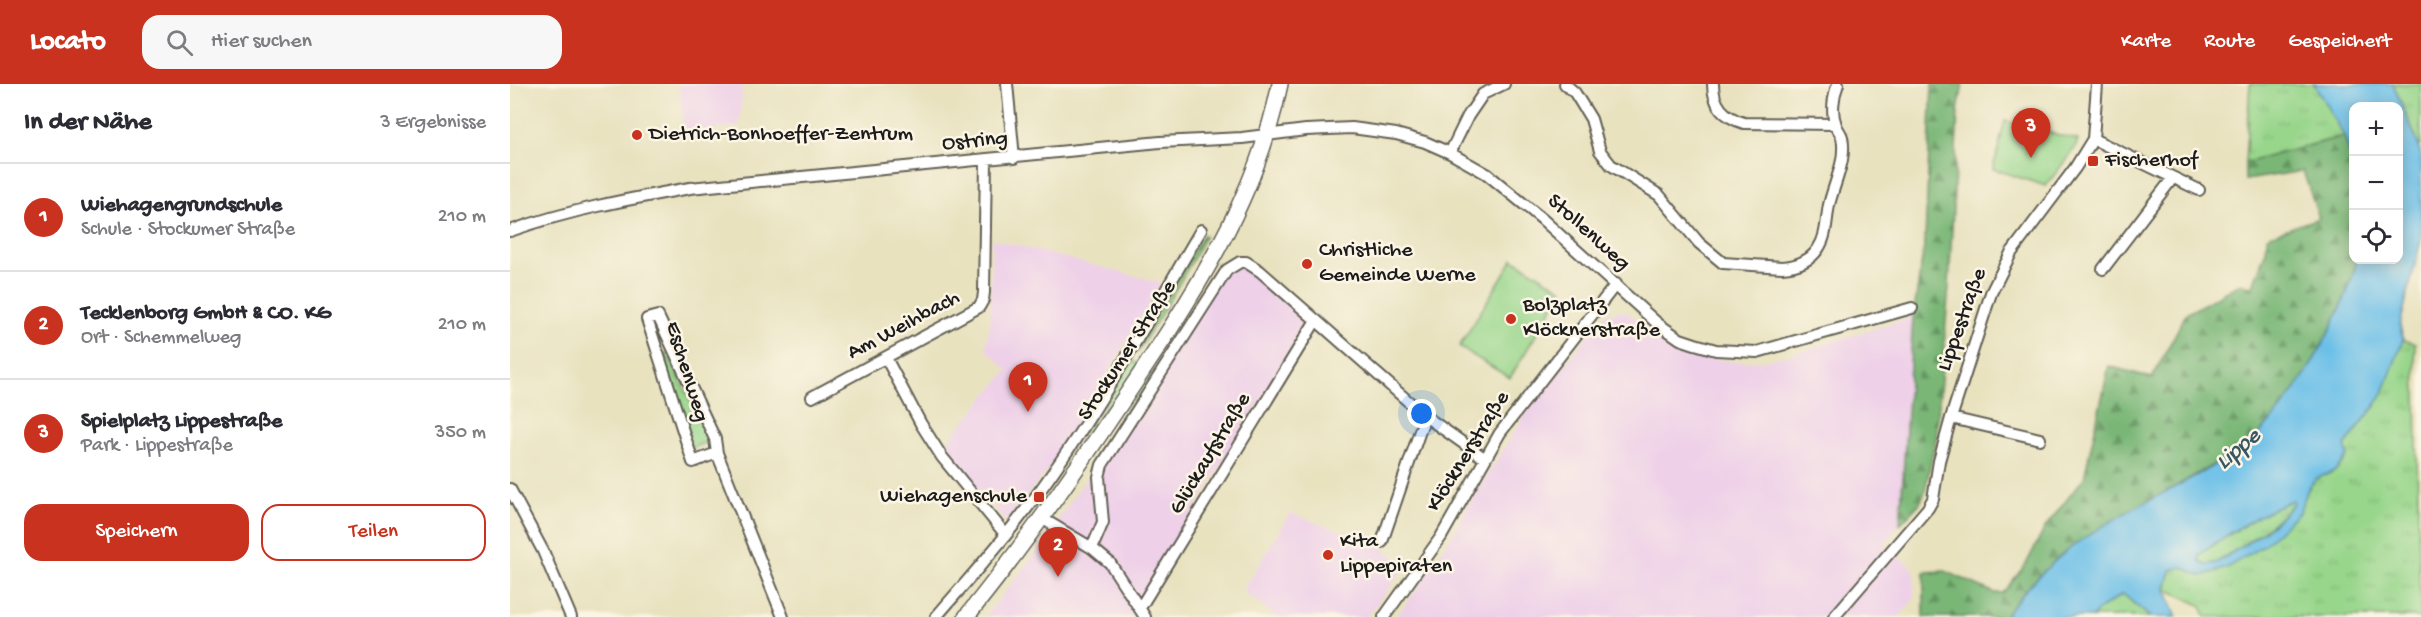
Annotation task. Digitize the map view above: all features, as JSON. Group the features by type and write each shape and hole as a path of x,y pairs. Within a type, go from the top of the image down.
{"main road":[{"name":"Stockumer Straße","path":"966,617 1043,519 1195,290 1244,198 1268,134 1280,84"}],"street":[{"path":"1007,84 1014,158"},
{"path":"1476,84 1483,94"},
{"path":"1450,153 1468,116 1483,94 1504,84"},
{"path":"1565,84 1575,93 1591,119 1600,151 1611,165 1659,195 1699,243 1723,263 1792,266 1805,261 1817,251 1826,230 1829,205 1841,165 1842,137 1835,124 1833,109 1838,84"},
{"path":"1713,84 1713,96 1718,108 1734,120 1744,123 1835,124"},
{"name":"Lippestraße","path":"1834,617 1928,508 1951,417 1984,310 2000,271 2075,168 2093,139 2097,84"},
{"name":"Stollenweg","path":"1268,134 1352,128 1396,134 1450,153 1487,174 1515,196 1653,319 1680,339 1716,350 1757,352 1912,308"},
{"name":"Ostring","path":"510,231 544,219 690,188 1160,142 1242,138 1268,134"},
{"path":"2093,139 2199,190"},
{"name":"Am Weihbach","path":"812,397 979,307 983,300 986,160"},
{"path":"2103,269 2172,179"},
{"name":"Stockumer Straße","path":"936,617 1006,535 1060,462 1201,230"},
{"name":"Stockumer Straße","path":"1092,548 1103,522 1099,477 1102,465 1232,265 1240,262 1253,266 1316,320"},
{"name":"Klöcknerstraße","path":"1384,617 1441,537 1484,458 1519,406 1616,284"},
{"name":"Eschenweg","path":"717,453 693,462 647,319 658,316 715,439 717,453 783,617"},
{"path":"1316,320 1425,416 1484,458"},
{"name":"Glückaufstraße","path":"1143,613 1316,320"},
{"path":"886,358 921,424 942,457 1006,535"},
{"path":"1382,542 1425,416"},
{"path":"1951,417 2040,439"},
{"path":"510,489 543,551 571,617"},
{"path":"1043,519 1092,548 1110,563 1143,613"}],"shaded area":[{"path":"679,84 743,84 739,126 684,132"},
{"path":"992,239 1161,283 1059,455 1007,522 942,448 1008,370 986,349 990,322"},
{"path":"1230,256 1308,324 1131,614 1133,617 985,617 1034,555 1103,454"},
{"path":"1620,311 1628,313 1664,342 1679,349 1714,359 1736,362 1760,361 1789,355 1913,317 1899,524 1884,544 1913,569 1914,599 1899,617 1396,617 1449,540 1528,410 1605,315"},
{"name":"Kita Lippepiraten","path":"1290,513 1379,545 1406,566 1367,617 1277,617 1243,591"}],"green space":[{"path":"1932,84 1963,84 1958,111 1949,286 1936,439 1924,495 1920,503 1900,524 1913,317 1925,240"},
{"path":"2250,84 2314,84 2344,136 2245,163"},
{"path":"2393,84 2421,84 2421,146 2419,146 2403,108 2403,102 2401,102"},
{"path":"2005,121 2078,140 2075,148 2046,186 1993,169"},
{"path":"2344,136 2349,152 2349,264 2356,264 2328,334 2314,360 2282,408 2248,444 2092,534 2057,559 2038,577 2004,617 1924,617 1924,572 1945,571 1995,593 2003,593 2026,564 2046,526 2084,478 2109,366 2152,378 2186,314 2241,283 2252,288 2266,250 2267,236 2319,218 2303,171 2245,180 2245,163"},
{"path":"1203,235 1205,236 1173,295 1138,352 1135,350"},
{"name":"Bolzplatz Klöcknerstraße","path":"1513,259 1563,290 1510,378 1459,347"},
{"path":"2403,340 2415,343 2420,617 2206,617 2200,605 2166,589 2171,570 2182,567 2201,576 2299,512 2308,489 2315,479 2335,471 2345,446 2381,396"},
{"path":"667,353 710,441 691,448 661,355"},
{"path":"1132,361 1139,364 1115,400 1086,435 1083,432 1087,424 1095,422"},
{"path":"1151,373 1154,375 1098,461 1094,472 1089,471 1098,451"},
{"path":"2293,500 2294,502 2286,511 2268,528 2216,563 2206,564 2199,561 2200,554 2270,508"},
{"path":"2123,594 2150,617 2092,617 2101,608"}],"water":[{"path":"2314,84 2393,84 2401,102 2349,102 2349,152 2344,136"},
{"name":"Lippe","path":"2403,108 2419,146 2421,157 2421,240 2400,325 2403,340 2382,396 2345,446 2348,456 2335,471 2315,479 2308,489 2299,512 2264,545 2227,568 2201,576 2182,567 2171,570 2166,589 2177,617 2150,617 2123,594 2101,608 2092,617 2004,617 2038,577 2077,543 2118,517 2205,471 2246,444 2263,429 2298,386 2314,360 2329,333 2351,282 2356,264 2403,264","holes":["2293,500 2294,502 2268,528 2216,563 2206,564 2199,561 2200,554 2233,531"]}],"place":[{"name":"Dietrich-Bonhoeffer-Zentrum","path":"637,135"},
{"name":"Spielplatz Lippestraße","path":"2031,158"},
{"name":"Fischerhof","path":"2093,161"},
{"name":"Christliche Gemeinde Werne","path":"1307,264"},
{"name":"Bolzplatz Klöcknerstraße","path":"1511,319"},
{"name":"Wiehagengrundschule","path":"1028,412"},
{"name":"Wiehagenschule","path":"1039,497"},
{"name":"Kita Lippepiraten","path":"1328,555"},
{"name":"Tecklenborg GmbH & CO. KG","path":"1058,577"}]}
